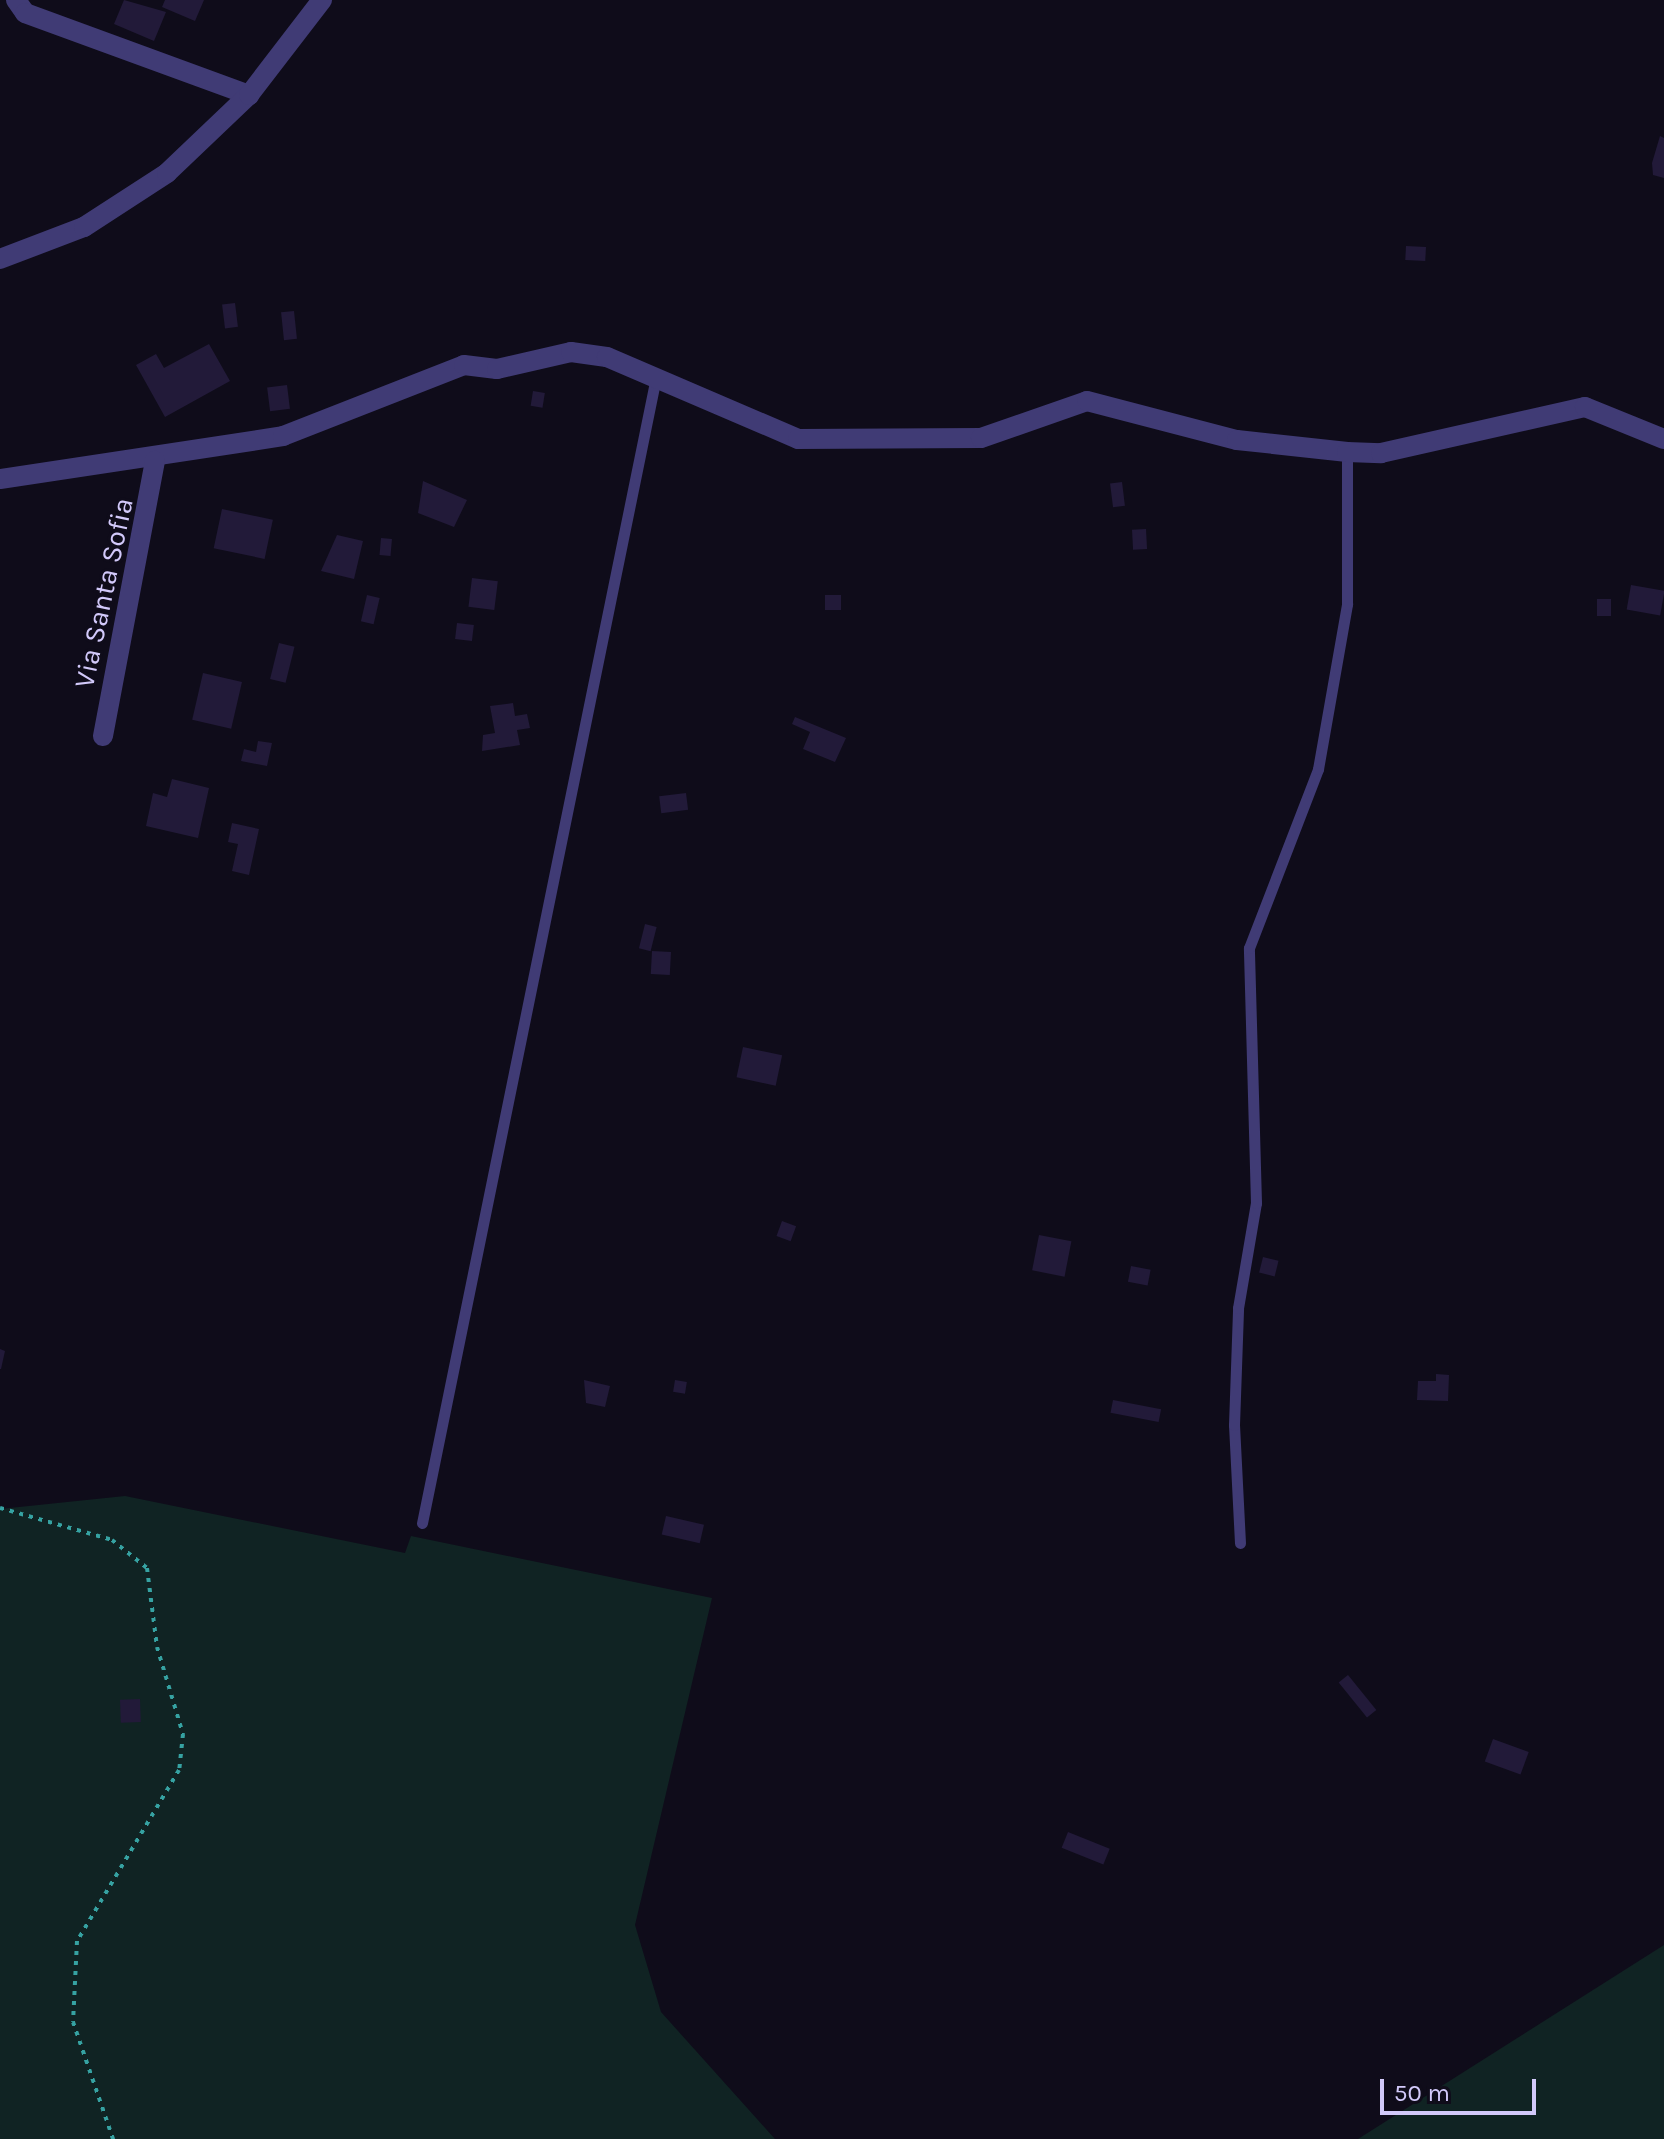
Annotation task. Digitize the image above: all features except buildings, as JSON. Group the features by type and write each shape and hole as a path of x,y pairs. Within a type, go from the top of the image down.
{"street":[{"path":"0,259 123,204 249,95 322,0"},
{"path":"11,2 249,95"},
{"path":"0,479 155,461 283,436 464,365 497,369 571,352 656,377 798,439 981,438 1087,401 1237,440 1347,452 1381,453 1585,407 1664,439"},
{"name":"Via Santa Sofia","path":"103,736 155,461"}],"lane":[{"path":"422,1523 656,377"},
{"path":"1240,1543 1234,1425 1238,1308 1256,1203 1249,948 1318,769 1347,604 1347,452"}],"path":[{"path":"0,1508 112,1540 147,1568 157,1647 183,1734 179,1770 77,1941 73,2022 113,2139"}],"green space":[{"path":"125,1496 405,1553 411,1536 712,1598 635,1925 661,2012 775,2139 0,2139 0,1509"},
{"path":"1664,1945 1664,2139 1358,2139"}]}
